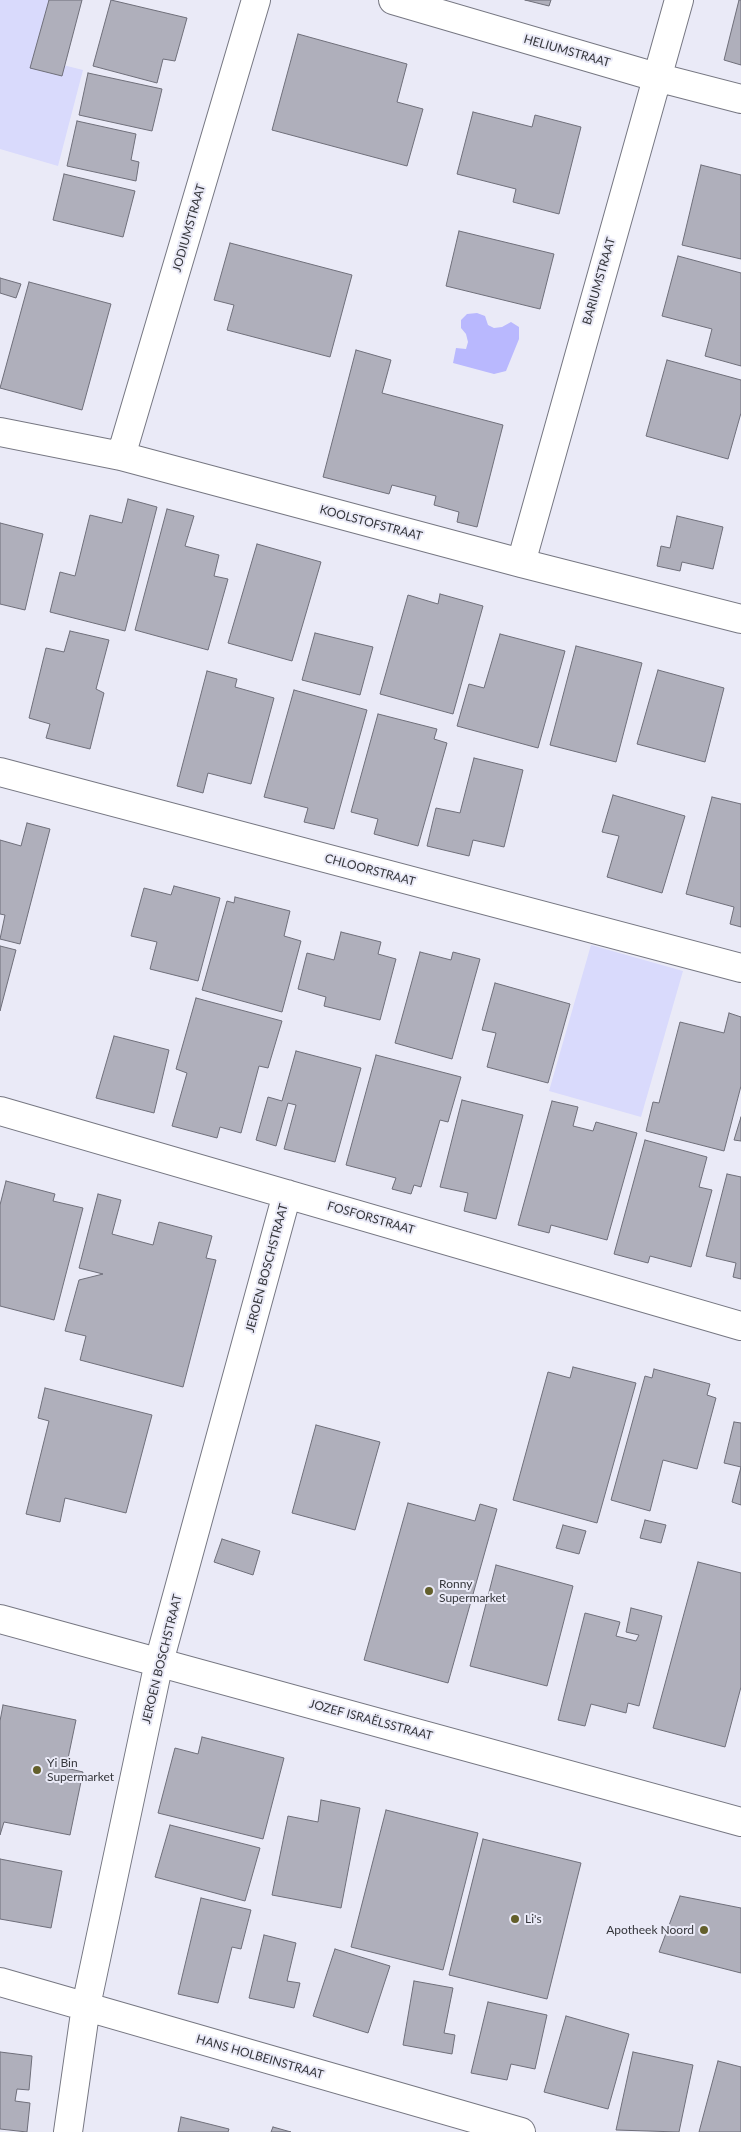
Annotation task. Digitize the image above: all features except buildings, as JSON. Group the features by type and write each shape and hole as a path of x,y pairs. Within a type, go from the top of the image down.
{"street":[{"name":"JODIUMSTRAAT","path":"122,456 256,0"},
{"name":"HELIUMSTRAAT","path":"393,0 656,77 741,99"},
{"name":"BARIUMSTRAAT","path":"520,563 679,0"},
{"name":"KOOLSTOFSTRAAT","path":"0,432 122,456 520,563 741,619"},
{"name":"CHLOORSTRAAT","path":"0,772 741,968"},
{"name":"FOSFORSTRAAT","path":"0,1111 741,1326"},
{"name":"JEROEN BOSCHSTRAAT","path":"68,2132 86,2006 158,1662 288,1194"},
{"name":"JOZEF ISRAËLSSTRAAT","path":"0,1619 741,1822"},
{"name":"HANS HOLBEINSTRAAT","path":"0,1982 520,2132"}],"shaded area":[{"path":"0,0 51,0 35,58 83,70 58,166 0,149"},
{"path":"591,945 683,971 641,1117 549,1091"}],"water":[{"path":"477,313 485,316 488,325 494,328 502,327 511,322 519,327 519,339 506,371 494,374 453,363 456,348 466,349 468,342 466,334 461,328 461,320 467,314"}],"place":[{"name":"Ronny Supermarket","path":"429,1591"},
{"name":"Yi Bin Supermarket","path":"37,1770"},
{"name":"Li's","path":"515,1919"},
{"name":"Apotheek Noord","path":"704,1930"}]}
